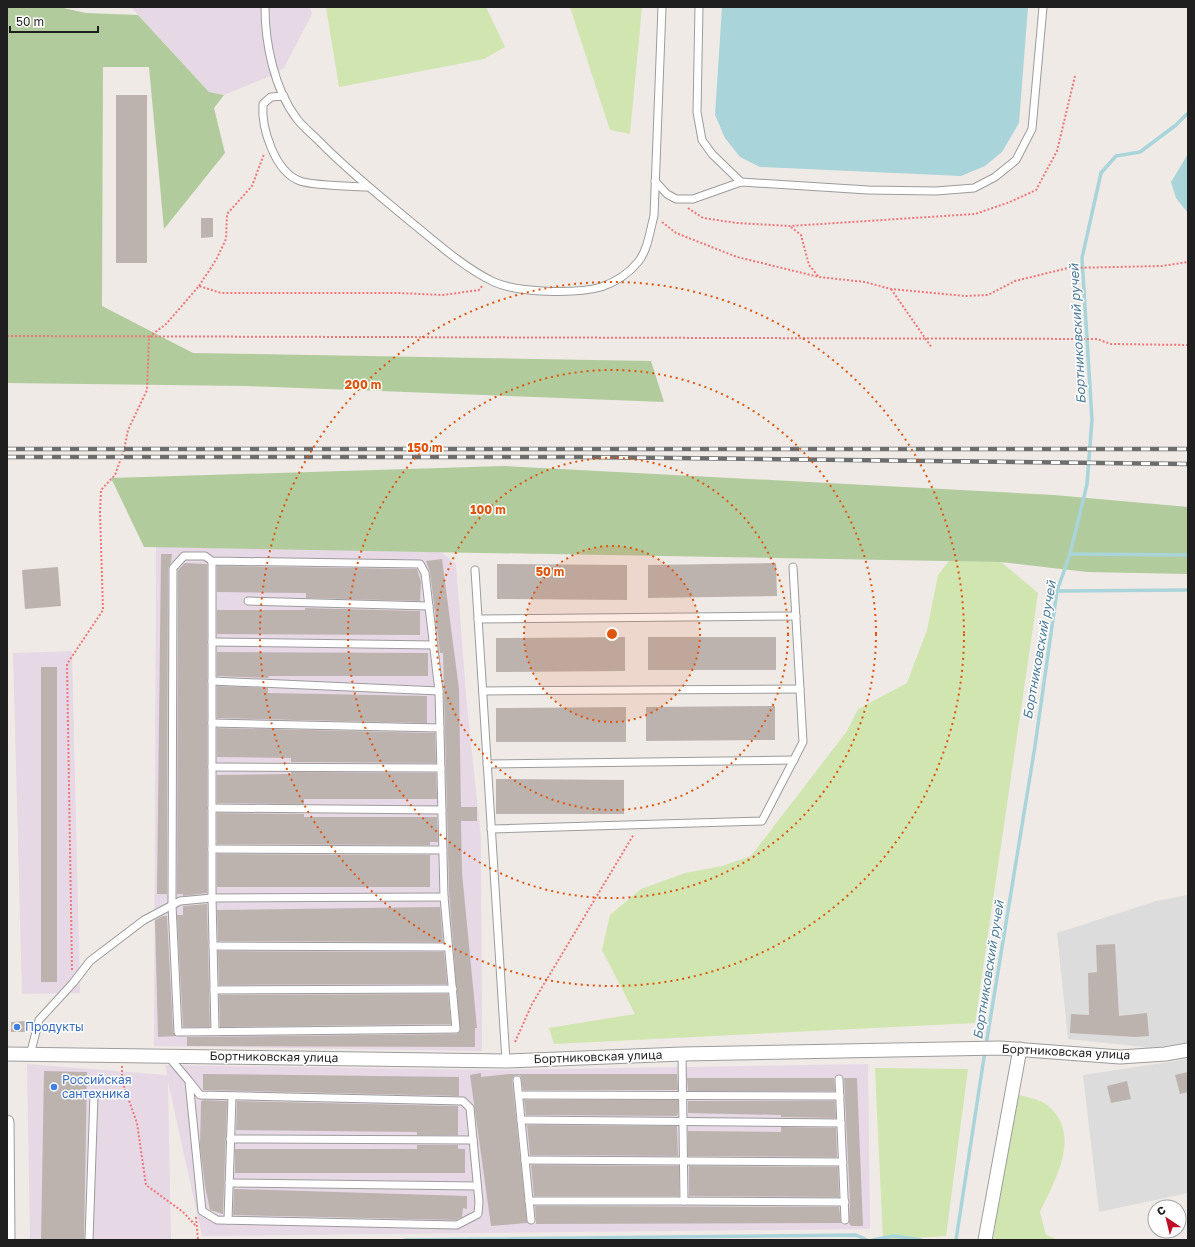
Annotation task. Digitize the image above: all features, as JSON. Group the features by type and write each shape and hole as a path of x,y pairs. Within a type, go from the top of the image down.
{"street":[{"name":"Бортниковская улица","path":"7,1054 506,1061 682,1054 1000,1048 1120,1057 1165,1054 1188,1050"},
{"path":"985,1240 1020,1049"},
{"path":"7,1122 8,1240"}],"lane":[{"path":"265,7 265,29 276,74 284,96 296,118 339,162 450,253 487,278 495,282 524,290 567,291 601,287 624,276 639,261 654,216 662,7"},
{"path":"699,7 697,112 702,140 712,154 741,182"},
{"path":"655,181 667,194 676,199 692,199 741,182 868,190 936,191 974,188 995,177 1016,160 1032,129 1043,7"},
{"path":"284,96 271,97 263,104 262,115 267,137 276,158 287,172 300,181 368,187"},
{"path":"184,556 204,556 212,561 420,564 425,572 439,691 444,897 456,1029 178,1032 172,905 174,568 184,556"},
{"path":"212,561 212,898 215,1031"},
{"path":"491,829 639,826 762,821 803,742 793,567"},
{"path":"475,570 506,1061"},
{"path":"248,601 429,606"},
{"path":"478,620 796,616"},
{"path":"212,642 434,645"},
{"path":"212,681 439,691"},
{"path":"483,691 800,689"},
{"path":"212,723 440,728"},
{"path":"487,764 794,760"},
{"path":"212,766 441,768"},
{"path":"212,808 442,810"},
{"path":"212,849 443,850"},
{"path":"30,1054 39,1020 73,983 90,961 144,920 180,901 212,898 444,897"},
{"path":"213,946 448,947"},
{"path":"214,990 452,989"},
{"path":"682,1054 684,1201"},
{"path":"168,1056 189,1081 200,1095 463,1101 470,1108 478,1214 457,1225 217,1220 202,1211 189,1081"},
{"path":"839,1079 845,1220"},
{"path":"517,1080 531,1220"},
{"path":"89,1240 94,1095"},
{"path":"519,1095 840,1096"},
{"path":"228,1220 232,1096"},
{"path":"521,1120 841,1123"},
{"path":"230,1139 473,1140"},
{"path":"525,1160 843,1162"},
{"path":"229,1183 477,1186"},
{"path":"529,1202 845,1202"}],"path":[{"path":"676,199 702,218 737,223 790,226 976,214 1010,202 1036,190 1057,151 1075,76"},
{"path":"149,337 166,324 199,286 216,260 226,240 227,214 252,186 262,160 267,137"},
{"path":"654,216 676,232 737,257 819,276 865,282 891,289 966,296 988,295 1015,281 1068,268 1162,266 1188,262"},
{"path":"790,226 801,235 809,265 819,276"},
{"path":"199,286 221,293 399,293 443,296 479,290 487,278"},
{"path":"891,289 932,348"},
{"path":"7,336 1097,339 1111,344 1188,345"},
{"path":"73,983 71,963 67,664 103,610 100,512 101,490 115,475 124,450 128,430 147,390 149,337"},
{"path":"506,1061 532,1004 639,826"},
{"path":"122,1055 122,1081 137,1123 146,1185 183,1212 196,1226"}],"shaded area":[{"path":"131,7 310,7 312,14 284,68 275,74 224,95 209,92"},
{"path":"156,547 441,552 456,564 467,706 481,838 482,1051 154,1046"},
{"path":"72,651 80,993 22,994 13,653"},
{"path":"1188,895 1188,1042 1153,1048 1068,1039 1057,933 1156,901"},
{"path":"1188,1059 1188,1193 1160,1199 1147,1199 1147,1202 1099,1212 1083,1075"},
{"path":"27,1064 167,1075 165,1065 489,1070 868,1064 870,1229 202,1236 168,1082 171,1240 30,1240"}],"green space":[{"path":"7,7 59,7 86,13 138,15 209,92 224,95 214,108 225,153 164,229 149,67 103,67 102,306 193,353 651,361 664,402 246,386 7,383"},
{"path":"326,7 486,7 505,47 484,59 339,87"},
{"path":"570,7 642,7 630,134 610,130"},
{"path":"504,466 1054,495 1188,507 1188,574 1087,572 1001,562 144,547 111,478"},
{"path":"949,561 1001,562 1038,593 975,1023 554,1044 549,1028 635,1014 602,950 610,915 641,889 685,873 722,866 751,856 847,731 858,709 907,683 927,630 938,575"},
{"path":"875,1068 968,1069 946,1236 883,1240"},
{"path":"1015,1094 1047,1105 1058,1117 1063,1129 1065,1143 1063,1157 1040,1212 1046,1235 1059,1240 993,1240"}],"water":[{"path":"722,7 1028,7 1019,123 1002,152 985,166 961,176 760,167 740,157 725,138 715,115"},
{"path":"1188,154 1188,213 1176,198 1171,182"}],"building":[{"path":"116,95 147,95 147,263 116,263"},
{"path":"201,218 213,218 213,237 201,238"},
{"path":"161,554 172,554 171,562 168,568 167,894 157,894"},
{"path":"442,559 459,689 461,807 477,807 477,821 461,821 462,873 477,1028 475,1028 475,1047 187,1046 187,1037 456,1034 460,1032 449,892 443,653 440,653 430,572 426,561"},
{"path":"185,563 207,564 207,893 183,896 183,894 177,894 178,570"},
{"path":"776,563 777,596 648,598 648,565"},
{"path":"497,564 627,565 627,600 497,599"},
{"path":"217,566 417,569 421,582 420,601 306,598 306,593 217,592"},
{"path":"58,567 61,606 25,609 22,570"},
{"path":"305,608 420,611 420,635 217,634 217,610 305,610"},
{"path":"625,637 625,671 496,672 496,638"},
{"path":"648,637 776,637 776,670 648,670"},
{"path":"217,652 428,653 428,676 269,676 268,678 217,676"},
{"path":"41,667 57,667 57,982 41,982"},
{"path":"217,686 268,688 268,693 427,696 427,723 217,718"},
{"path":"775,706 775,740 646,741 646,707"},
{"path":"626,707 626,742 496,742 496,708"},
{"path":"217,728 435,733 436,763 291,762 291,758 217,757"},
{"path":"291,772 436,773 437,799 304,799 304,804 217,803 217,775 291,774"},
{"path":"496,779 624,780 624,814 496,814"},
{"path":"217,813 304,814 304,817 437,817 438,842 430,842 430,845 217,844"},
{"path":"217,854 430,855 430,887 217,887"},
{"path":"207,904 210,1027 183,1027 177,915 183,915 183,906"},
{"path":"440,907 443,942 218,941 217,910"},
{"path":"163,916 167,916 173,1032 176,1036 158,1037 155,920"},
{"path":"1115,944 1119,1016 1147,1013 1149,1036 1135,1037 1070,1033 1071,1014 1089,1015 1088,973 1097,972 1096,945"},
{"path":"218,951 444,952 447,984 219,985"},
{"path":"448,994 451,1024 220,1027 219,995"},
{"path":"25,1021 25,1032 11,1032 11,1022"},
{"path":"44,1071 87,1072 84,1240 41,1240"},
{"path":"1188,1072 1188,1092 1180,1094 1175,1075"},
{"path":"481,1073 481,1077 509,1074 677,1074 678,1090 523,1090 521,1077 519,1075 514,1076 512,1080 527,1223 491,1226 470,1075"},
{"path":"203,1074 459,1077 459,1096 203,1090"},
{"path":"687,1078 834,1078 835,1091 688,1091"},
{"path":"844,1078 857,1078 863,1226 851,1226 849,1223 850,1202"},
{"path":"1127,1081 1131,1099 1111,1103 1107,1086"},
{"path":"203,1100 227,1101 223,1214 210,1210 205,1186 200,1146 201,1102"},
{"path":"524,1100 678,1100 678,1113 677,1116 526,1115"},
{"path":"237,1101 458,1106 458,1135 417,1135 417,1132 236,1130"},
{"path":"688,1101 835,1101 836,1118 688,1113"},
{"path":"527,1125 677,1126 678,1156 530,1155"},
{"path":"781,1127 836,1128 837,1157 688,1156 688,1131 781,1132"},
{"path":"417,1145 458,1145 458,1149 465,1149 465,1173 235,1173 235,1149 417,1149"},
{"path":"531,1165 679,1166 679,1196 534,1196"},
{"path":"689,1166 838,1167 839,1197 689,1196"},
{"path":"234,1189 467,1196 467,1209 463,1208 462,1217 456,1220 233,1215"},
{"path":"535,1206 839,1207 841,1223 536,1224"}],"waterway":[{"name":"Бортниковский ручей","path":"986,1045 1035,746 1057,591 1070,554 1087,484 1092,420 1082,258 1101,173 1116,156 1140,152 1176,125 1188,113"},
{"path":"1070,554 1188,555"},
{"path":"1057,591 1188,590"},
{"name":"Бортниковский ручей","path":"956,1240 985,1051"},
{"path":"405,1240 856,1235 867,1240"},
{"path":"873,1240 894,1236 921,1240"}],"railway":[{"path":"7,449 1188,449"},
{"path":"7,457 582,457 1188,464"}],"place":[{"name":"Продукты","path":"17,1027"},
{"name":"Российская сантехника","path":"54,1087"}]}
